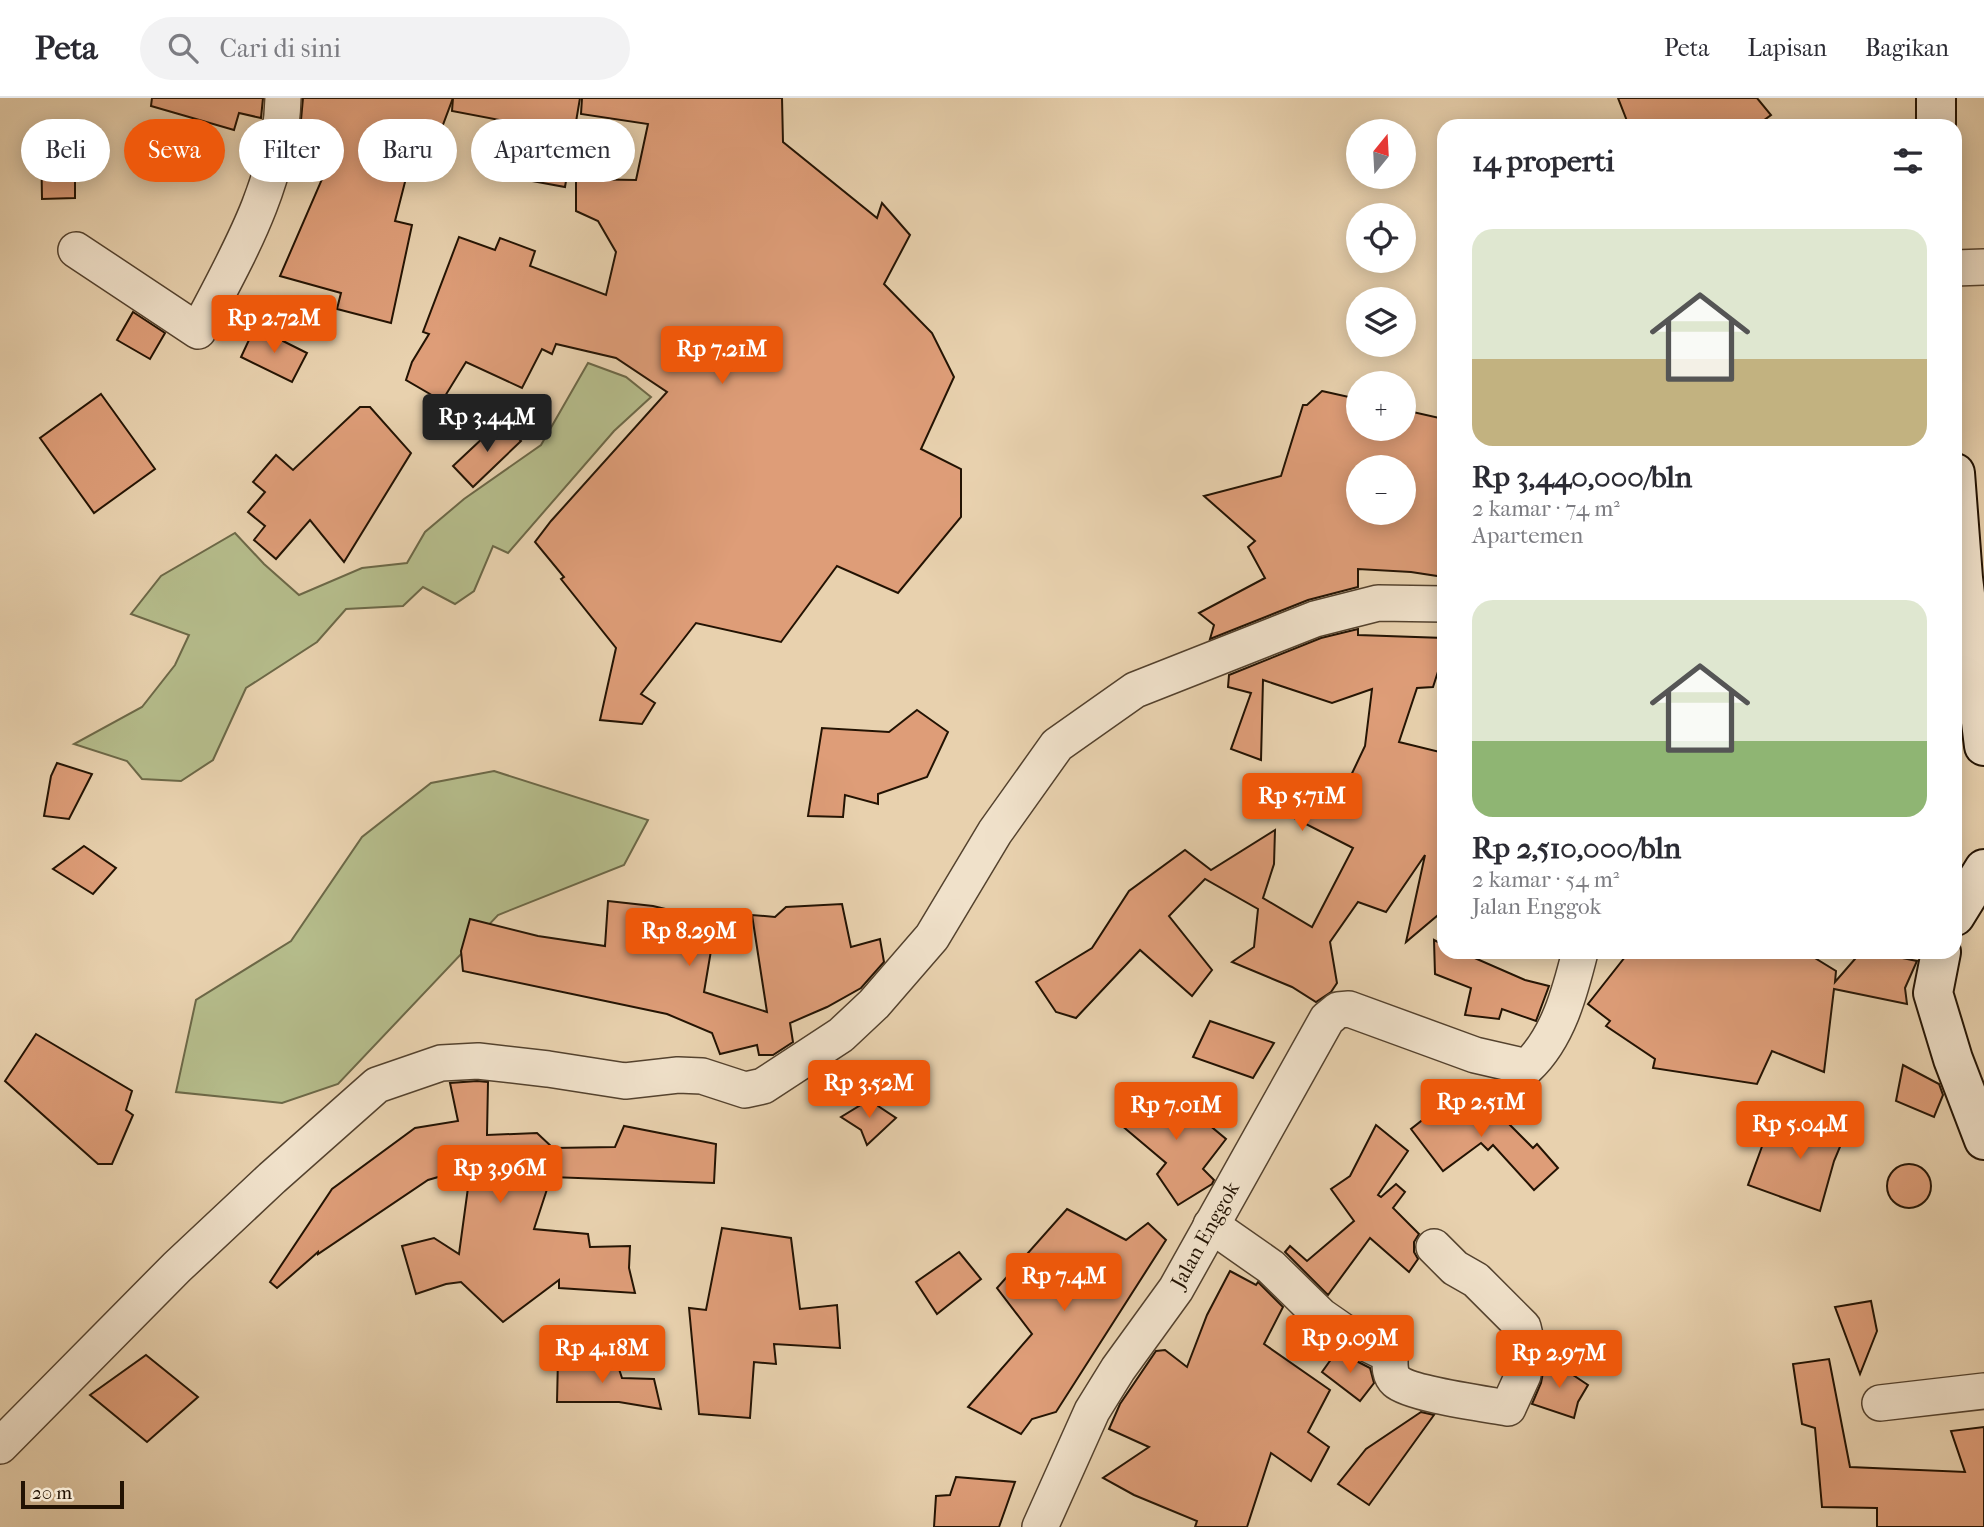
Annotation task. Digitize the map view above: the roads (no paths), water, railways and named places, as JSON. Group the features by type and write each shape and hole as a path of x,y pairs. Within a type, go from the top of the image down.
{"main road":[{"path":"1936,98 1936,119"},
{"path":"1962,555 1984,746"},
{"path":"1962,905 1984,869"},
{"path":"1940,959 1933,993 1953,1059 1984,1140"}],"street":[{"path":"76,250 198,331 256,215 273,169 283,98"},
{"path":"1962,268 1984,267"},
{"path":"0,1446 177,1267 377,1085 441,1063 478,1062 625,1081 678,1075 702,1076 745,1090 763,1086 841,1035 874,1004 932,937 995,832 1057,746 1135,690 1315,619 1378,603 1437,604"},
{"name":"Jalan Enggok","path":"1040,1527 1092,1411 1118,1369 1176,1289 1327,1019 1338,1010 1349,1009 1475,1055 1527,1067 1542,1054 1555,1030 1578,959"},
{"path":"1212,1225 1272,1268 1321,1316 1347,1334 1390,1355 1391,1374 1397,1383 1432,1394 1508,1408 1522,1375 1527,1344 1523,1327 1476,1280 1455,1268 1434,1247"},
{"path":"1880,1403 1984,1391"}]}
